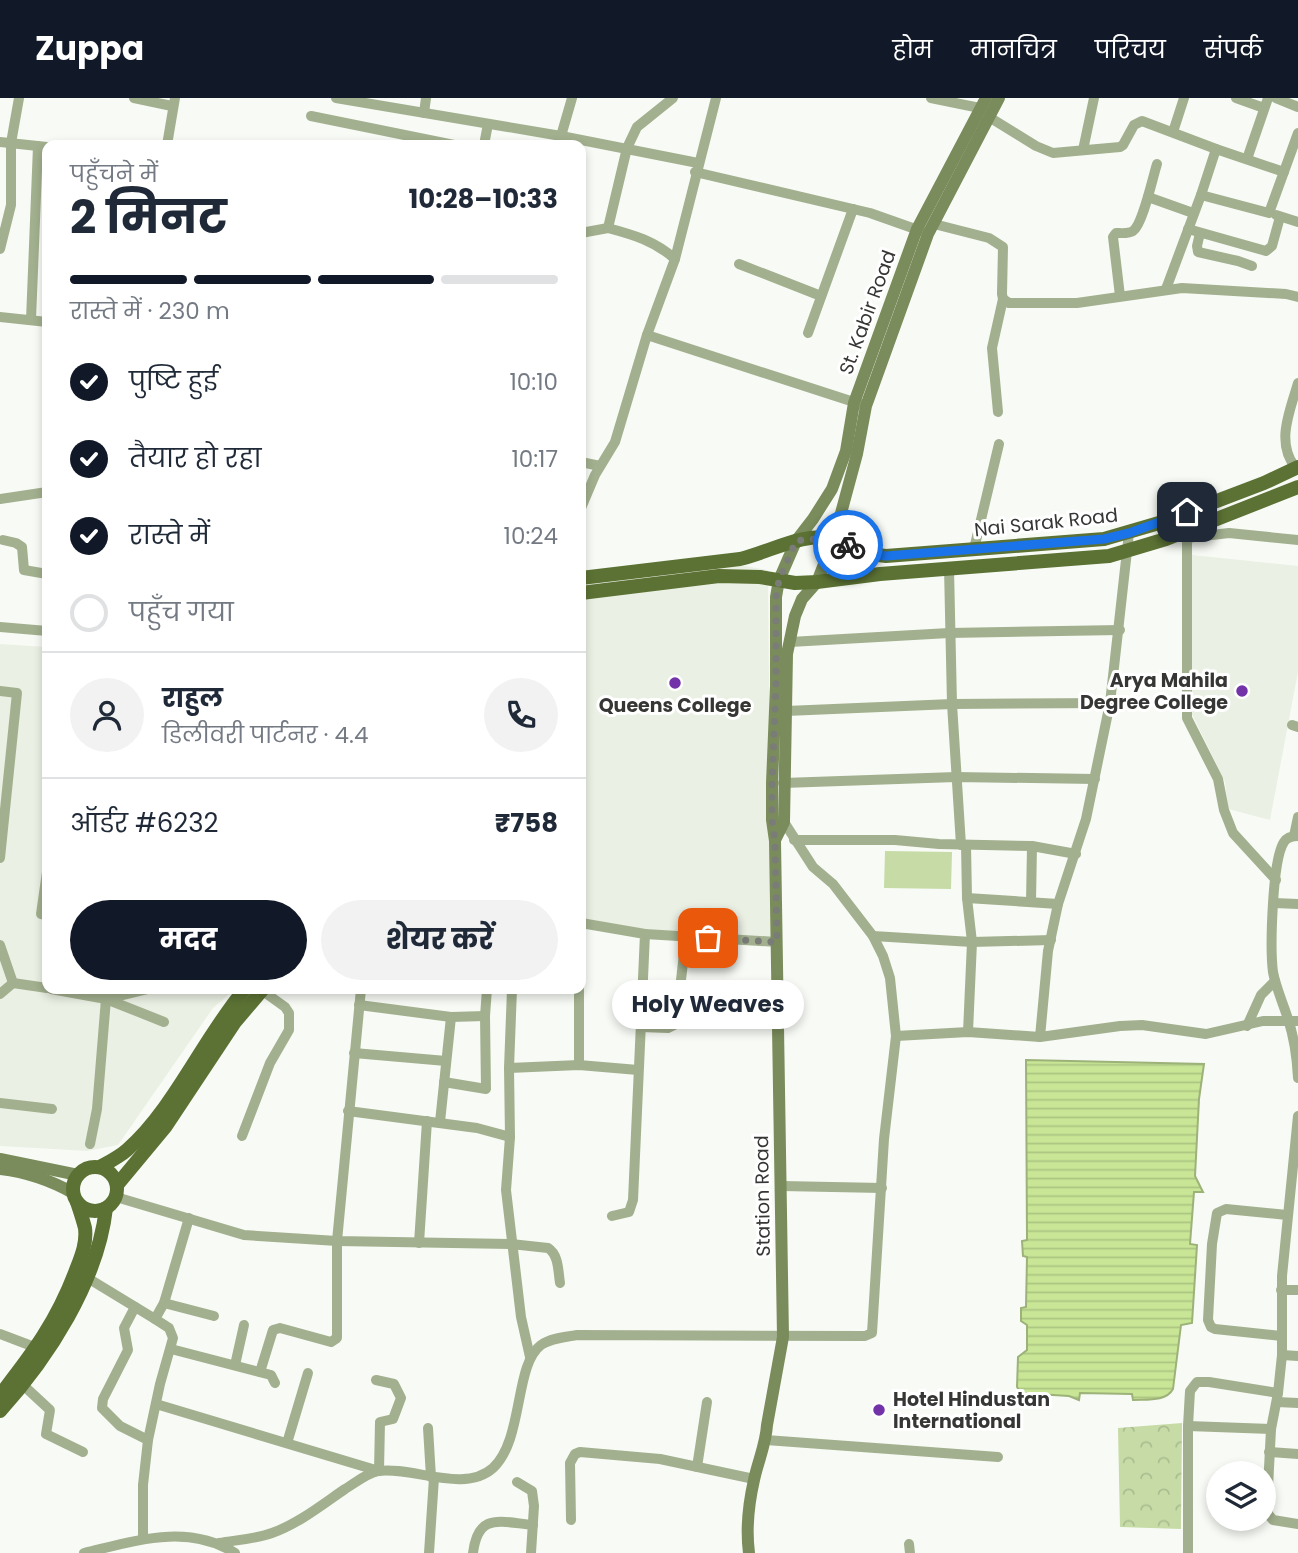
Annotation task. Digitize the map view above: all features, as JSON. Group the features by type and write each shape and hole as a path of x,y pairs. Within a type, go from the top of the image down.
{"main road":[{"name":"Nai Sarak Road","path":"834,539 869,553 886,556 1085,541 1129,533 1244,491 1297,467"},
{"name":"Nai Sarak Road","path":"586,592 719,576 817,582 880,573 1088,558 1128,551 1186,535 1298,487"},
{"path":"1244,491 1250,507"},
{"path":"586,577 740,559 796,541 834,539"},
{"path":"0,1411 45,1356 86,1277 99,1245 106,1208 136,1164 156,1118 224,1013 241,994"},
{"path":"0,1395 37,1348 58,1313 85,1243 85,1229 75,1197 75,1180 78,1175 87,1168 100,1167 149,1136 211,1060 235,1021 257,994"},
{"path":"100,1167 111,1174 117,1191"},
{"path":"75,1197 90,1211 106,1208"}],"street":[{"path":"0,249 10,205 6,142 19,98"},
{"path":"134,98 174,102 168,140"},
{"path":"336,98 583,140"},
{"path":"424,113 426,98"},
{"path":"561,136 572,98"},
{"path":"608,228 627,148 637,127 670,98"},
{"path":"586,494 615,442 647,335 674,259 716,98"},
{"path":"931,98 985,108 1046,151 1060,153 1123,145 1134,125 1148,122 1284,172"},
{"name":"St. Kabir Road","path":"779,580 796,541 832,489 860,404 926,229 985,108 999,98"},
{"path":"1083,150 1094,98"},
{"path":"1173,132 1184,98"},
{"path":"1236,98 1266,103 1247,159"},
{"path":"1276,98 1298,107"},
{"path":"311,116 429,140"},
{"path":"485,140 488,124"},
{"path":"1269,213 1298,133"},
{"path":"586,141 627,148 926,229 989,238 1003,247 1003,299 992,348 998,412"},
{"path":"6,142 42,146"},
{"path":"1166,289 1216,149"},
{"path":"31,320 42,160"},
{"path":"1120,296 1113,237 1116,233 1135,229 1157,164"},
{"path":"1201,195 1298,222"},
{"path":"1148,197 1194,213"},
{"path":"808,334 853,209"},
{"path":"1188,229 1266,251 1272,246 1280,217"},
{"path":"586,232 608,228 641,237 663,249 674,259"},
{"path":"1199,233 1198,252 1252,266"},
{"path":"739,264 821,296"},
{"path":"1003,299 1014,304 1077,303 1166,289 1198,287 1298,297"},
{"path":"0,317 42,321"},
{"path":"647,335 860,404"},
{"path":"1297,467 1287,453 1285,430 1298,383"},
{"name":"St. Kabir Road","path":"834,539 857,454 860,404"},
{"path":"974,548 999,444"},
{"path":"586,463 600,466"},
{"path":"0,499 42,493"},
{"path":"1187,512 1187,718 1218,779 1224,810 1233,833 1276,880"},
{"path":"1040,1037 1051,940 1058,904 1076,854 1110,703 1129,533"},
{"path":"1186,535 1229,533 1298,540"},
{"name":"Station Road","path":"748,1551 754,1479 766,1440 766,1425 783,1337 775,841 783,783 790,642 799,606 817,582 834,539"},
{"path":"3,540 22,547 24,570 42,573"},
{"path":"949,568 949,633 956,777 972,942 968,1032"},
{"name":"Station Road","path":"778,821 776,597 779,580"},
{"path":"0,627 42,631"},
{"path":"790,642 949,633 1120,631"},
{"path":"0,691 17,693 0,858"},
{"path":"786,710 952,704 1110,703"},
{"path":"783,783 956,777 1095,779"},
{"path":"1298,817 1296,836 1284,842 1276,880 1272,956 1275,981 1293,1020 1298,1078"},
{"path":"530,1357 541,1345 554,1339 577,1335 783,1337 872,1334 884,1139 897,1036 890,978 873,936 833,884 813,867 778,821"},
{"path":"794,839 1032,846 1076,854"},
{"path":"1031,902 1032,846"},
{"path":"967,898 1058,904"},
{"path":"1274,903 1298,904"},
{"path":"586,924 645,934 777,942"},
{"path":"612,1216 626,1214 631,1209 636,1158 645,934"},
{"path":"641,1027 668,1028 676,1024 685,936"},
{"path":"873,936 972,942 1051,940"},
{"path":"0,945 13,983"},
{"path":"1247,1026 1261,995 1275,981"},
{"path":"0,994 13,983 42,987"},
{"path":"90,1144 97,1109 107,994 164,1021"},
{"path":"242,1136 270,1063 289,1030 289,1013 268,994"},
{"path":"260,1372 276,1328 335,1342 337,1338 337,1241 360,994"},
{"path":"444,1082 486,1089 487,994"},
{"path":"156,1404 379,1471 471,1478 484,1474 499,1461 511,1435 530,1357 521,1317 506,1190 510,1137 512,994"},
{"path":"579,994 579,1065"},
{"path":"359,1005 451,1017 485,1016"},
{"path":"440,1122 451,1017"},
{"path":"897,1036 968,1032 1040,1037 1142,1025 1206,1034 1263,1021 1293,1020"},
{"path":"354,1053 446,1061"},
{"path":"509,1068 579,1065 638,1070"},
{"path":"0,1103 52,1109"},
{"path":"348,1111 440,1122 510,1137"},
{"path":"1298,1116 1294,1189 1281,1290 1282,1355 1271,1429 1268,1514 1273,1520 1298,1524"},
{"path":"419,1243 427,1121"},
{"path":"0,1159 54,1178 75,1197"},
{"path":"0,1168 54,1178 78,1175"},
{"path":"782,1186 882,1188"},
{"path":"117,1191 244,1235 337,1241 511,1244 548,1248 553,1251 557,1260 559,1283"},
{"path":"1281,1336 1211,1327 1208,1321 1212,1244 1217,1213 1226,1209 1291,1219"},
{"path":"155,1320 164,1303 189,1218"},
{"path":"86,1277 169,1328 172,1333 171,1349 148,1440 143,1485 143,1539"},
{"path":"1281,1290 1298,1290"},
{"path":"164,1303 214,1316"},
{"path":"135,1307 124,1328 128,1350 103,1399 102,1408 120,1426 148,1440"},
{"path":"235,1365 244,1325"},
{"path":"0,1334 37,1348"},
{"path":"171,1349 271,1375 275,1382"},
{"path":"1282,1355 1298,1356"},
{"path":"287,1443 308,1373"},
{"path":"376,1380 394,1384 401,1398 393,1419 380,1422 379,1471"},
{"path":"1188,1553 1190,1391 1197,1382 1209,1382 1298,1403"},
{"path":"23,1385 50,1410 46,1434 83,1452"},
{"path":"697,1467 707,1402"},
{"path":"1188,1426 1271,1429"},
{"path":"428,1428 433,1477 429,1553"},
{"path":"766,1440 998,1457"},
{"path":"571,1520 570,1463 575,1454 598,1452 632,1455 754,1479"},
{"path":"1269,1452 1298,1454"},
{"path":"219,1543 272,1533 354,1483 379,1471"},
{"path":"517,1482 532,1491 531,1553"},
{"path":"472,1553 475,1536 483,1526 499,1522 533,1525"},
{"path":"84,1553 143,1539 198,1537 219,1543 235,1553"}],"shaded area":[{"name":"Arya Mahila Degree College","path":"1192,555 1298,566 1298,672 1270,820 1228,809 1225,782 1190,710"},
{"name":"Queens College","path":"715,561 768,570 770,783 777,942 586,923 586,583"},
{"path":"0,644 42,647 42,994 229,994 213,1008 118,1145 87,1151 0,1146"},
{"path":"1026,1060 1204,1064 1199,1099 1195,1176 1203,1192 1194,1192 1190,1244 1197,1245 1192,1323 1181,1325 1173,1389 1166,1396 1133,1400 1132,1394 1080,1393 1079,1400 1069,1396 1021,1393 1017,1387 1018,1357 1027,1350 1027,1325 1021,1321 1021,1308 1026,1307 1027,1257 1023,1256 1022,1241 1027,1240"}],"green space":[{"path":"885,851 952,852 951,889 884,888"},
{"path":"1182,1423 1181,1529 1120,1527 1118,1428"}],"way so far":[{"path":"708,938 777,942 772,783 776,597 779,580 796,541 822,538 834,539 848,545"}],"place":[{"name":"Queens College","path":"675,683"},
{"name":"Arya Mahila Degree College","path":"1242,691"},
{"name":"Holy Weaves","path":"708,938"},
{"name":"Hotel Hindustan International","path":"879,1410"}],"route":[{"path":"848,545 886,556 1085,541 1129,533 1187,512"}]}
